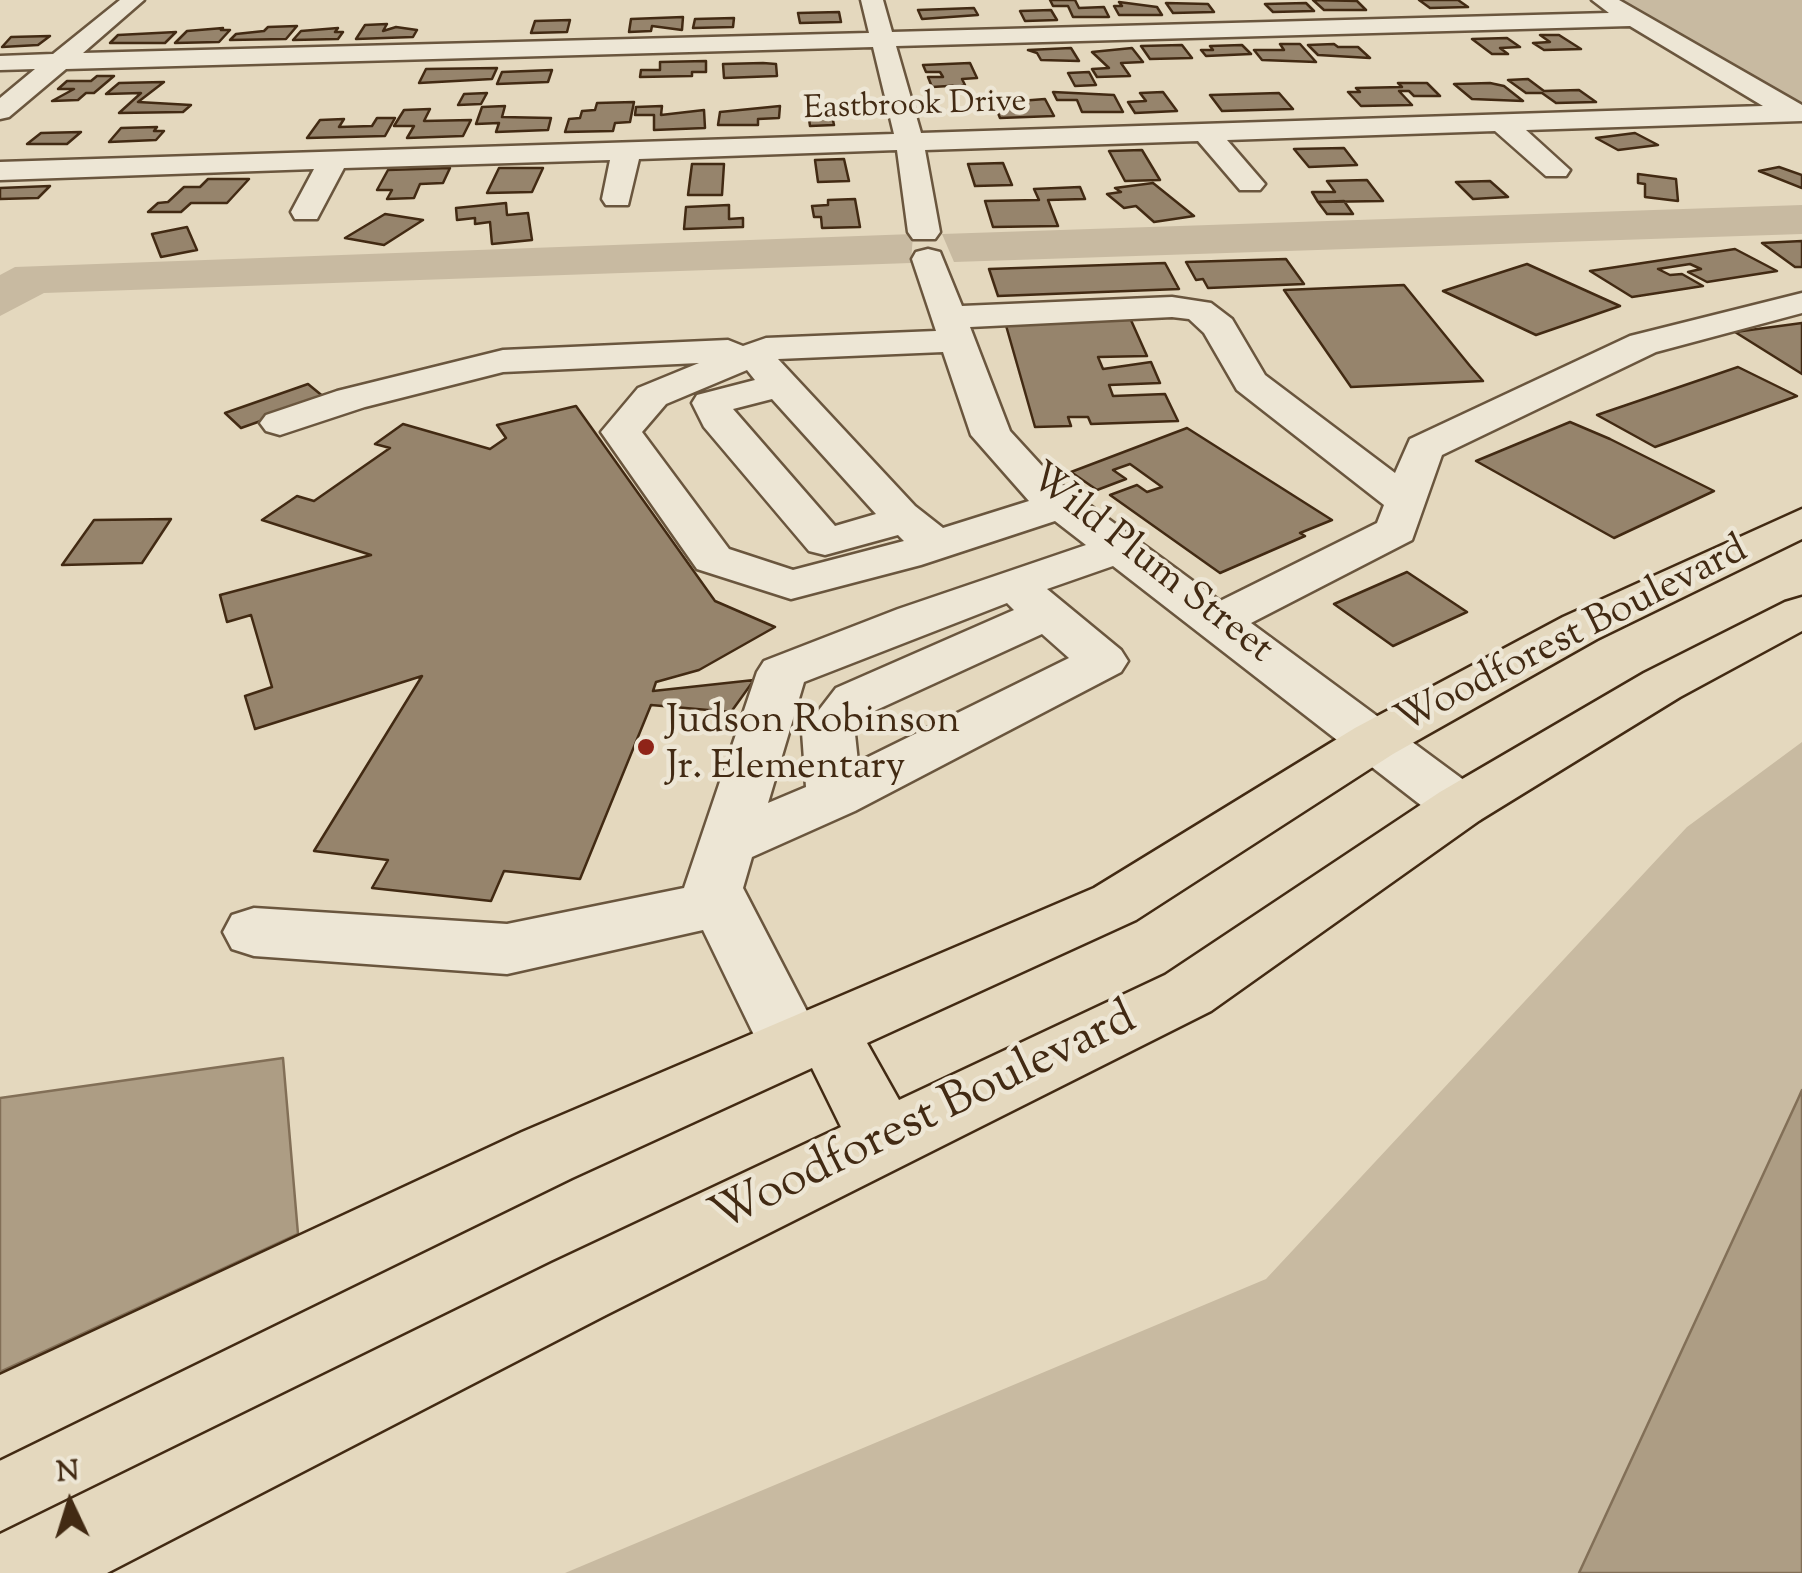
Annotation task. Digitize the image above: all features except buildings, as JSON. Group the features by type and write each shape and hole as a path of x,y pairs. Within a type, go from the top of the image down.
{"main road":[{"name":"Woodforest Boulevard","path":"0,1417 547,1154 1116,904 1374,740 1580,628 1802,522"},
{"name":"Woodforest Boulevard","path":"15,1573 1188,993 1460,806 1662,685 1802,612"},
{"path":"809,1039 884,1140"}],"street":[{"path":"0,111 133,0"},
{"name":"Wild Plum Street","path":"872,0 910,143 926,245 991,434 1039,488 1460,806"},
{"path":"1603,0 1799,115"},
{"path":"0,62 1634,18"},
{"name":"Eastbrook Drive","path":"0,172 1799,115"},
{"path":"1502,123 1556,170"},
{"path":"1206,133 1250,184"},
{"path":"617,199 626,154"},
{"path":"306,212 332,163"},
{"path":"1216,622 1396,531 1424,448 1642,344 1802,303"},
{"path":"1062,505 791,585 713,559 621,432 652,396 766,363 952,329 1172,306 1199,310 1219,328 1250,382 1407,502"},
{"path":"280,423 351,399 503,361 766,363 904,519 937,545"},
{"path":"766,363 711,403 718,420 824,542 904,519"},
{"path":"835,798 828,732 854,700 1120,549"},
{"path":"727,844 835,798 1103,662 1031,599"},
{"path":"809,1039 712,888 782,672 915,619 1031,599"},
{"path":"254,932 506,949 720,903"}],"shaded area":[{"path":"1623,0 1802,0 1802,104 1641,11"},
{"path":"1802,205 1802,234 954,262 942,234"},
{"path":"913,234 911,263 44,293 0,316 0,275 15,267"},
{"path":"1802,742 1802,1090 1579,1573 565,1573 1266,1279 1687,827"},
{"path":"283,1058 298,1234 0,1372 0,1098"},
{"path":"1802,1090 1802,1573 1579,1573 1798,1099"}],"place":[{"name":"Judson Robinson Jr. Elementary","path":"646,747"}]}
